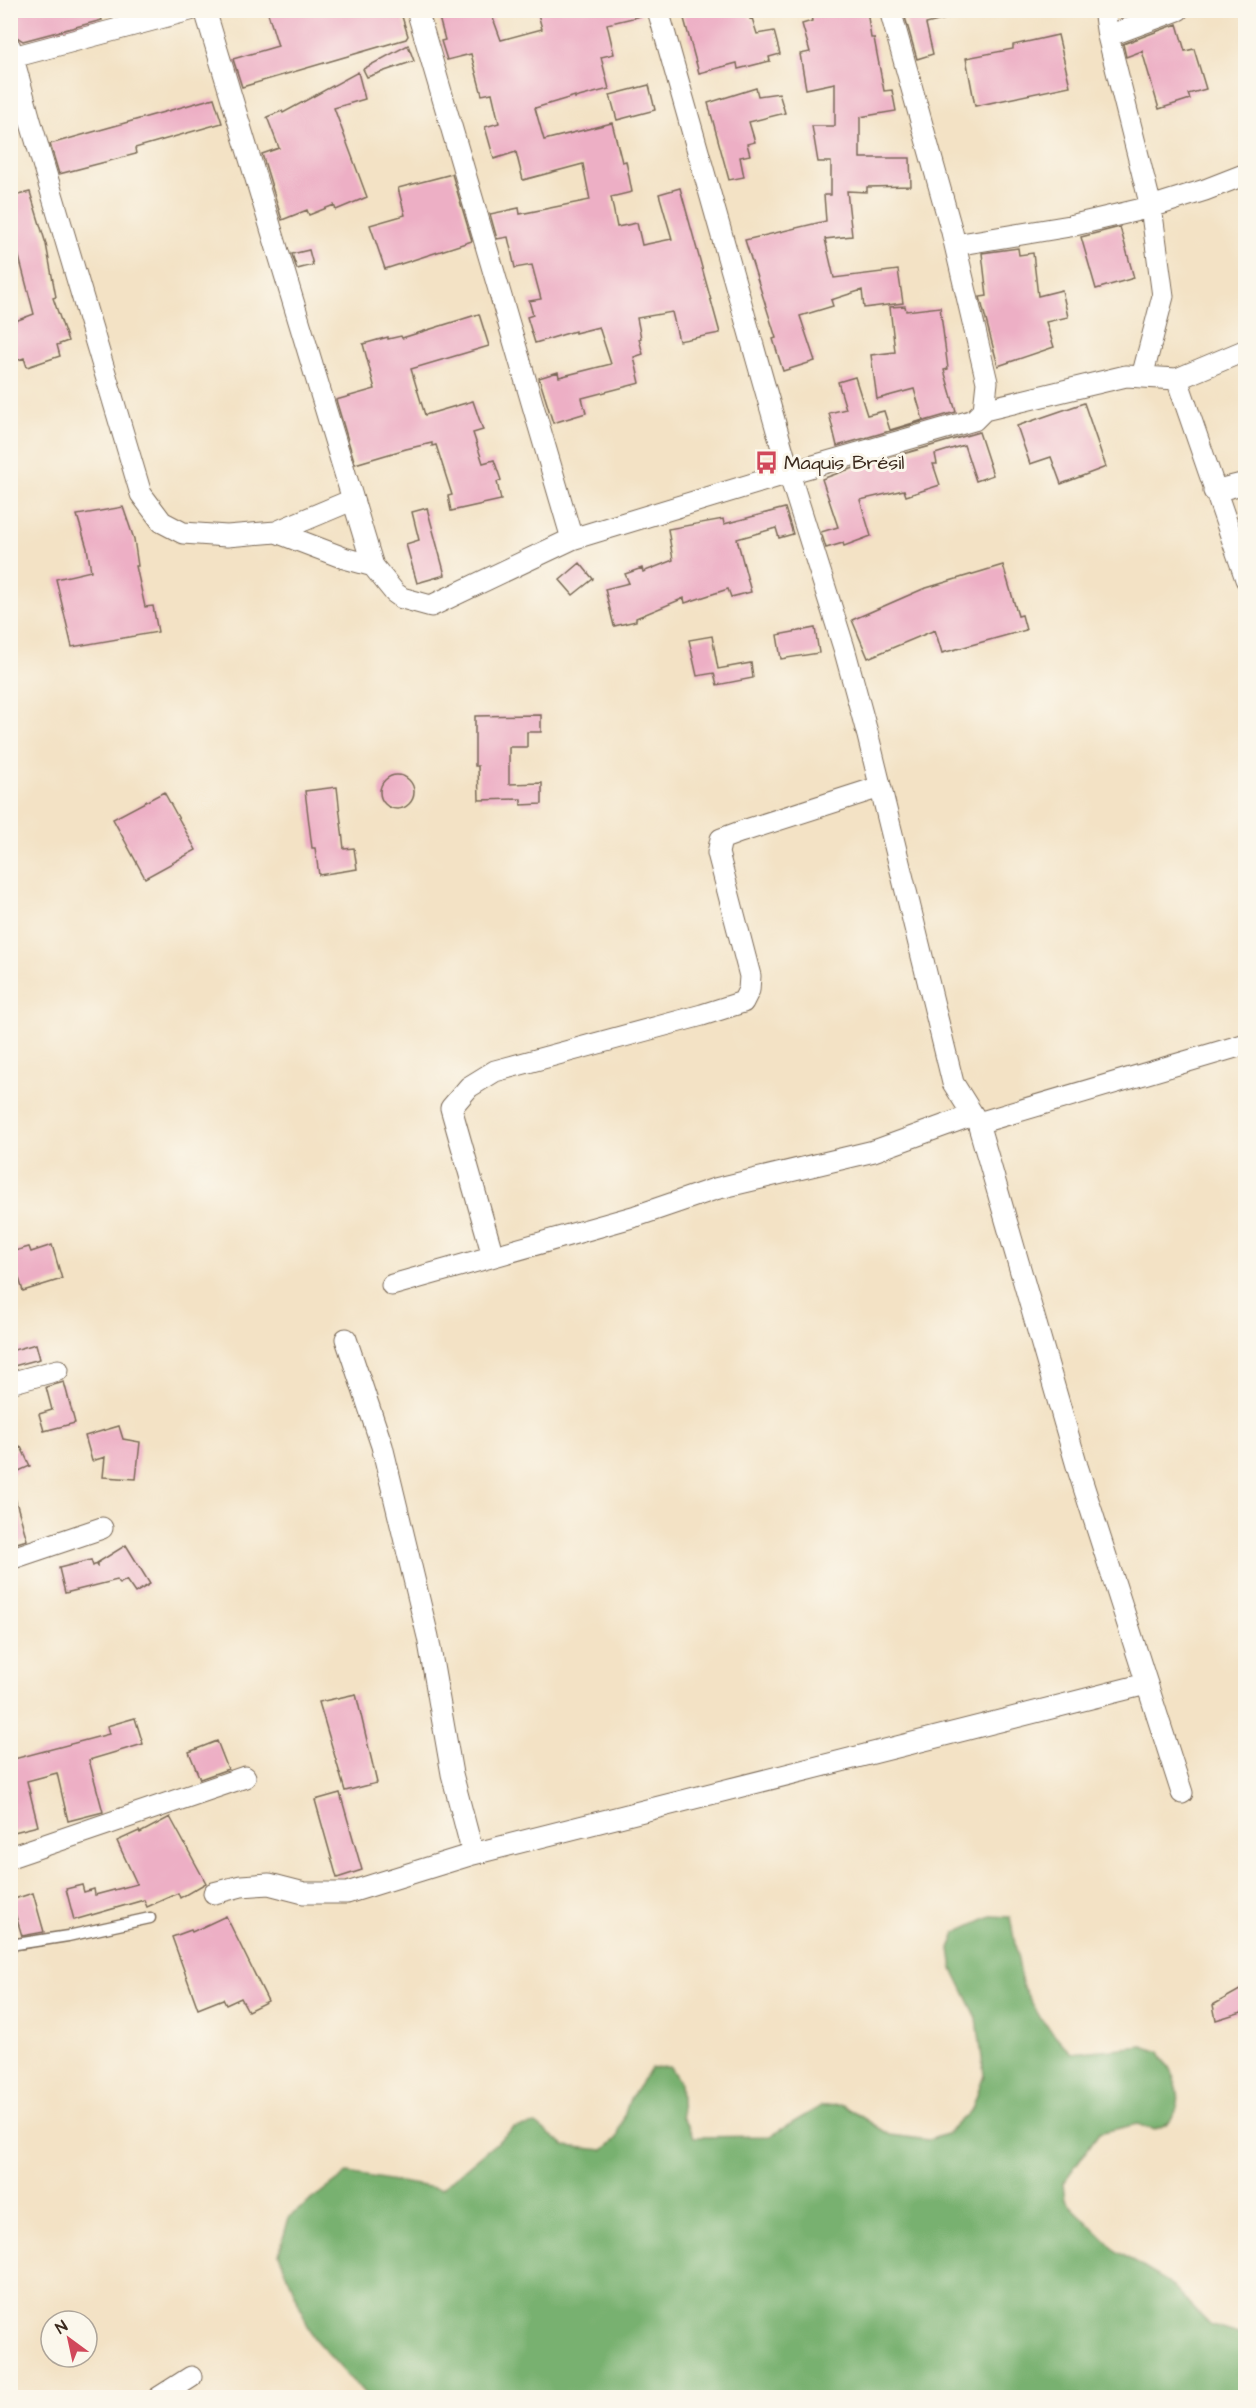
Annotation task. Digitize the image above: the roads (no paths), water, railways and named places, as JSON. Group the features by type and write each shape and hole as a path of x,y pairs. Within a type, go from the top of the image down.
{"street":[{"path":"190,10 12,52 20,121 141,494 162,522 183,533 228,536 276,532 352,500"},
{"path":"205,10 373,566 395,593 402,598 431,606 572,539 974,420 984,410 1126,376 1177,379 1245,351"},
{"path":"417,10 572,539"},
{"path":"658,10 789,473 844,648 953,1083 975,1119 1077,1466 1182,1793"},
{"path":"890,10 955,245 987,382 984,410"},
{"path":"1104,10 1108,36 1151,207 1163,296 1142,377"},
{"path":"1108,36 1178,10"},
{"path":"955,245 1070,226 1151,207 1205,190 1245,174"},
{"path":"1177,379 1245,579"},
{"path":"1214,491 1245,483"},
{"path":"276,532 344,558 373,566"},
{"path":"494,1256 451,1108 469,1087 495,1071 743,1002 749,990 750,976 718,853 721,839 880,787"},
{"path":"392,1285 636,1216 715,1189 874,1151 975,1119 1245,1044"},
{"path":"346,1339 382,1446 428,1637 452,1774 473,1854"},
{"path":"10,1383 58,1370"},
{"path":"10,1559 102,1528"},
{"path":"214,1893 241,1886 269,1884 304,1893 347,1893 473,1854 1146,1684"},
{"path":"10,1857 245,1777"},
{"path":"158,2397 191,2377"}],"lane":[{"path":"10,1945 68,1936 150,1918"}],"place":[{"name":"Maquis Brésil","path":"766,462"}]}
